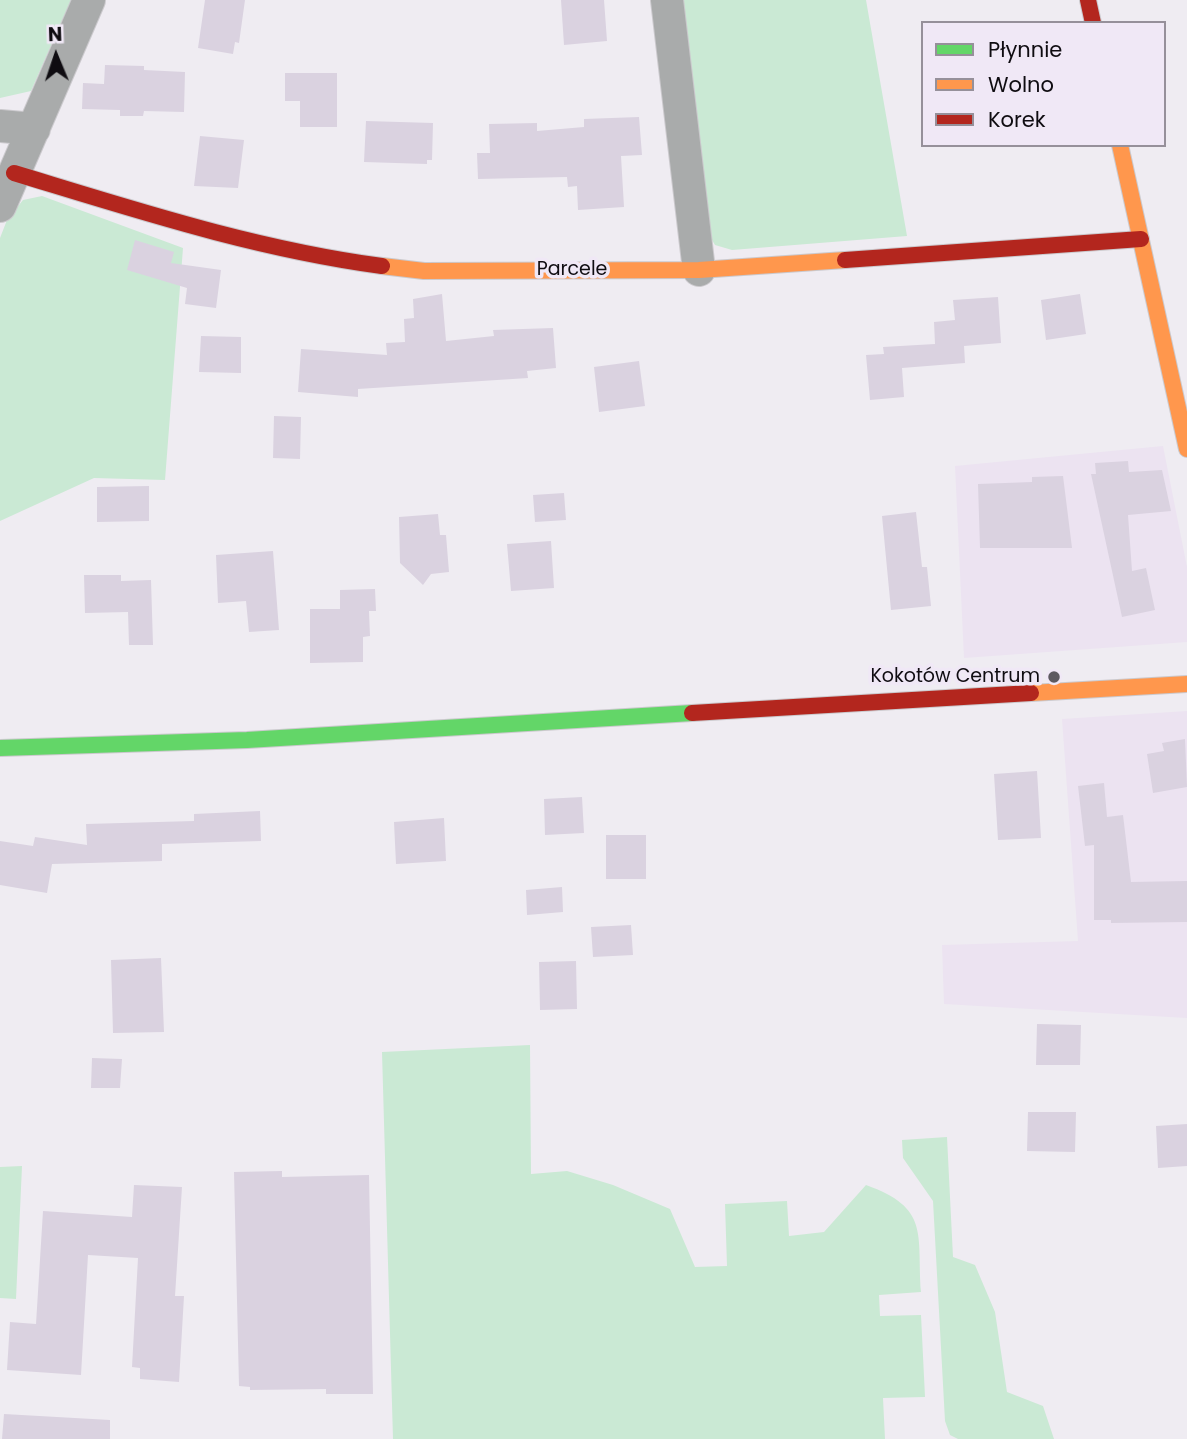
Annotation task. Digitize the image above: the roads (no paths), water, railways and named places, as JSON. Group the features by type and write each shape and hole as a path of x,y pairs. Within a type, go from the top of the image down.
{"street":[{"path":"0,206 89,0"},
{"path":"667,0 699,270"},
{"path":"1088,0 1093,21"},
{"path":"0,125 34,130"},
{"path":"1120,147 1187,449"},
{"name":"Parcele","path":"14,173 232,239 323,258 424,271 699,270 1141,239"},
{"path":"0,748 247,740 1187,684"}],"place":[{"name":"Kokotów Centrum","path":"1054,677"}]}
